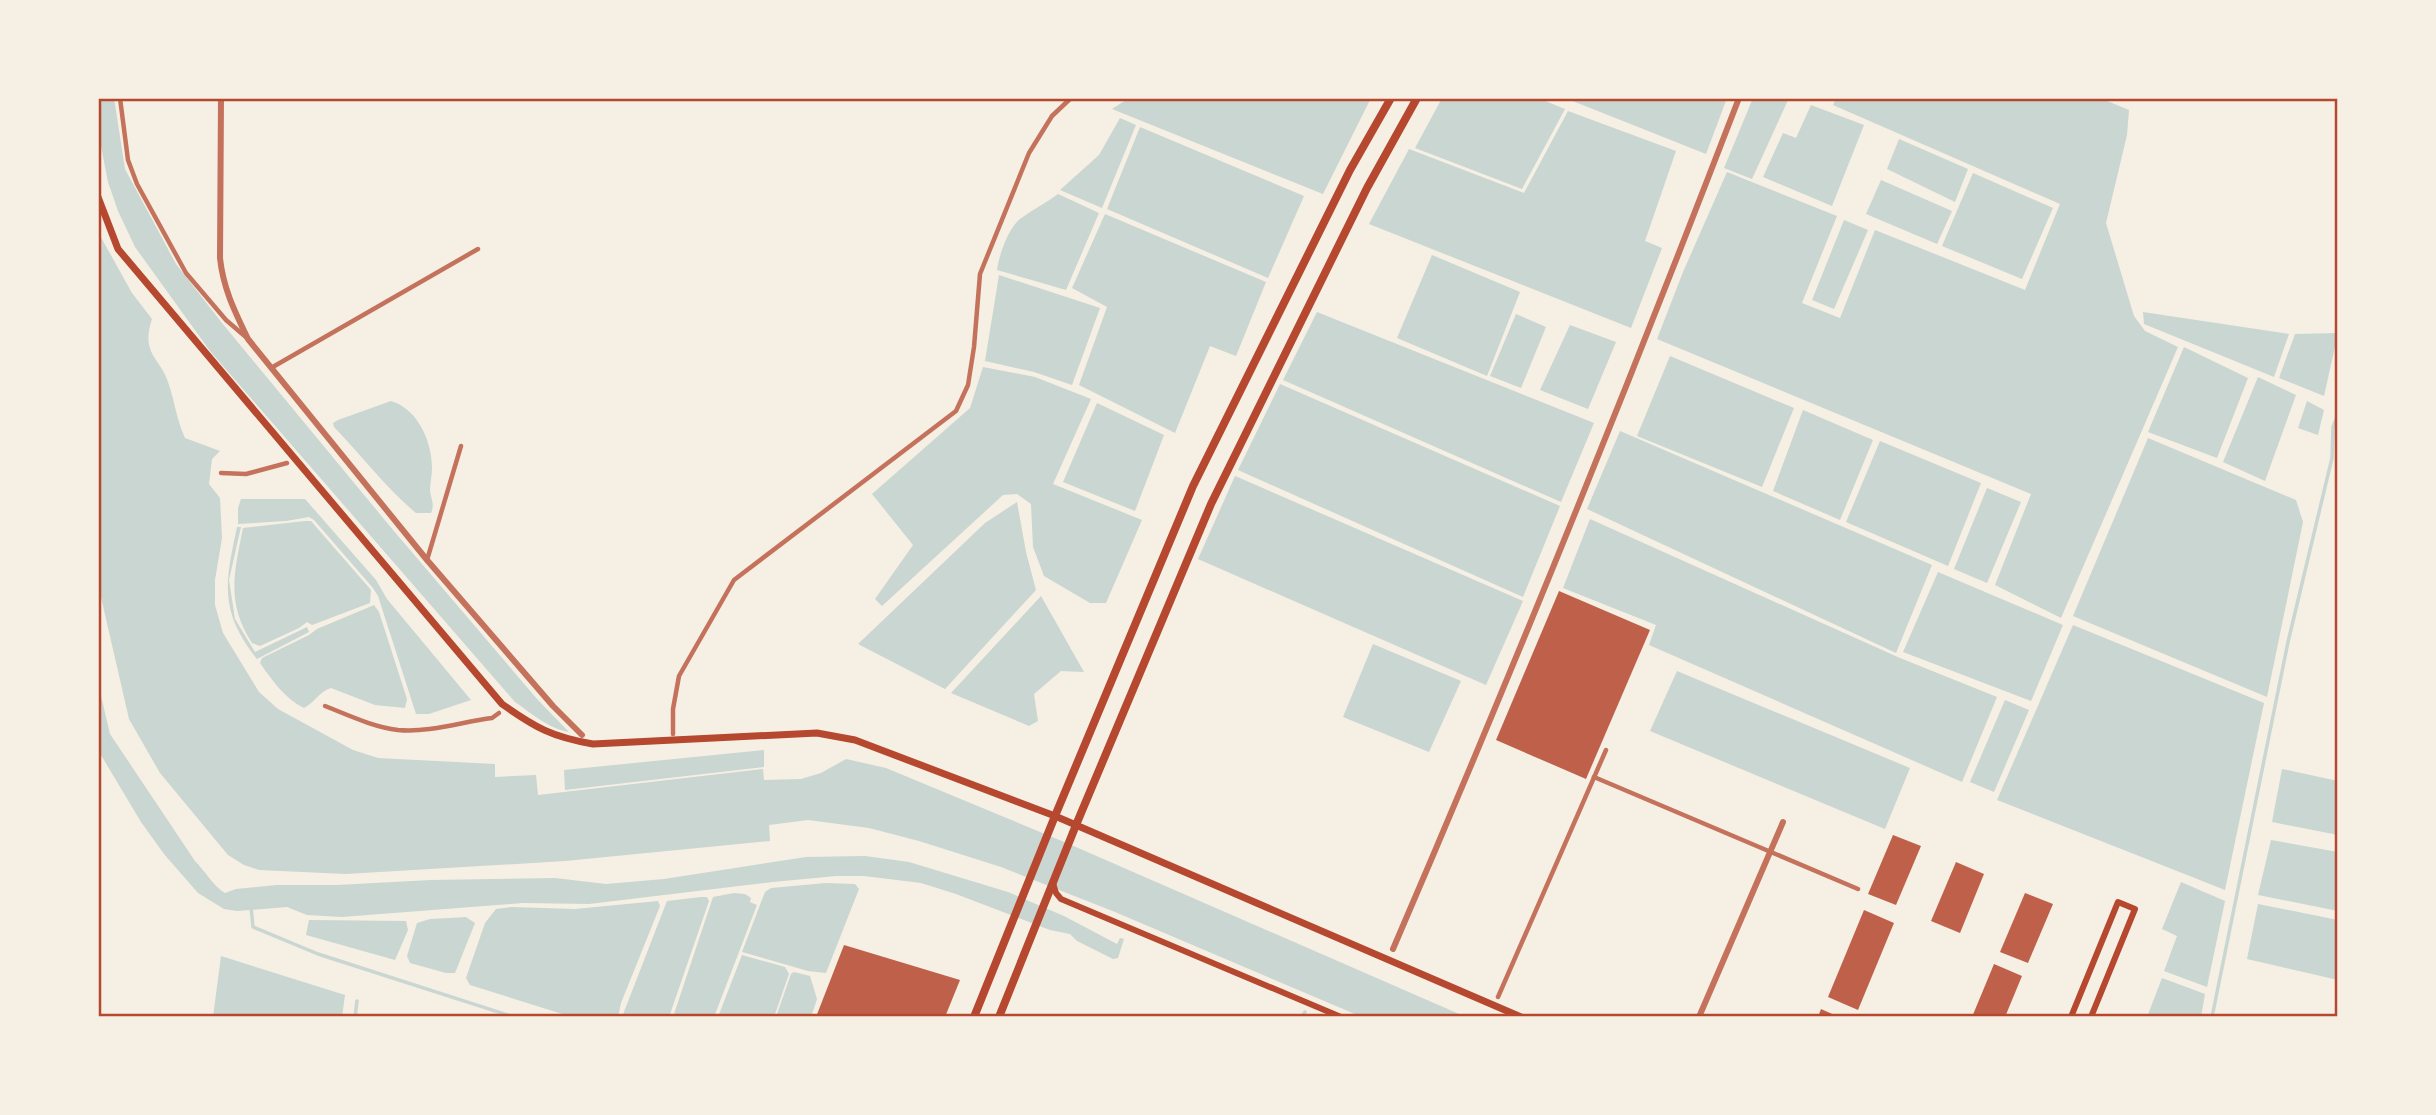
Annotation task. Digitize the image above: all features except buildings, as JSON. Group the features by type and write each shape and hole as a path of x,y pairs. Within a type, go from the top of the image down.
{"highway":[{"path":"974,1017 1021,897 1194,486 1350,170 1391,98"},
{"path":"999,1017 1076,825 1211,504 1367,188 1417,98"}],"main road":[{"path":"98,197 118,249 502,704 530,724 561,738 593,744 817,733 855,740 1055,816 1521,1017"},
{"path":"1053,883 1060,898 1341,1017"},
{"path":"1044,906 1060,898"},
{"path":"2071,1017 2118,902 2135,909 2091,1017"}],"street":[{"path":"120,98 128,160 137,184 186,273 226,320 248,339 427,560 553,706 582,735"},
{"path":"221,98 222,280 248,339"},
{"path":"673,734 673,709 679,676 734,579 956,411 968,385 980,275 1029,153 1052,116 1071,98"},
{"path":"1393,950 1481,744 1739,98"},
{"path":"271,368 478,249"},
{"path":"427,560 461,446"},
{"path":"221,473 246,474 288,463"},
{"path":"325,706 359,720 398,730 433,729 492,718 499,713"},
{"path":"1498,997 1606,750"},
{"path":"1594,777 1857,889"},
{"path":"1699,1017 1783,822"}],"shaded area":[{"path":"98,98 114,98 125,169 176,264 393,530 537,699 569,732 547,724 515,702 210,351 135,247 118,211 108,182 98,131"},
{"path":"1129,98 1371,98 1323,194 1112,109"},
{"path":"1442,98 1538,98 1565,109 1522,189 1415,148"},
{"path":"1565,98 1727,98 1706,154"},
{"path":"1753,98 1789,98 1752,179 1724,168"},
{"path":"1836,98 2100,98 2129,110 2127,135 2106,223 2134,316 2145,331 2178,347 2061,618 1995,585 2031,494 1657,339 1727,172 1837,216 1802,303 1840,318 1875,230 2025,290 2060,204 1833,105"},
{"path":"1811,105 1864,125 1832,206 1763,177 1783,133 1796,138"},
{"path":"1568,111 1676,151 1645,241 1662,248 1631,328 1369,224 1409,149 1524,193"},
{"path":"1120,118 1136,125 1102,208 1060,190 1099,155"},
{"path":"1140,127 1304,196 1268,278 1107,209"},
{"path":"1899,139 1968,169 1955,202 1887,169"},
{"path":"1973,173 2053,208 2022,279 1942,246"},
{"path":"1881,180 1952,211 1937,244 1866,214"},
{"path":"1058,194 1099,213 1066,290 997,270 1005,243 1016,223"},
{"path":"1105,214 1266,282 1236,356 1210,346 1175,433 1079,385 1107,307 1072,288"},
{"path":"1844,220 1868,230 1834,309 1812,300"},
{"path":"98,232 132,293 152,319 148,341 165,376 185,438 220,451 212,459 209,484 220,498 222,538 215,580 215,605 223,633 259,692 278,709 353,750 378,758 495,764 495,777 536,775 538,795 763,769 764,780 801,779 821,773 846,759 886,768 1069,844 1466,1017 1362,1017 1115,912 1001,867 869,828 808,820 769,825 770,841 565,861 346,874 259,870 244,865 228,855 160,773 129,719 98,584"},
{"path":"1432,255 1520,292 1487,376 1397,338"},
{"path":"999,275 1100,308 1072,385 1034,372 985,361"},
{"path":"1317,312 1594,423 1561,502 1283,380"},
{"path":"2143,312 2289,334 2274,377 2144,324"},
{"path":"1516,314 1546,327 1521,388 1490,376"},
{"path":"1570,325 1616,342 1588,409 1540,390"},
{"path":"2338,333 2324,396 2279,378 2295,334"},
{"path":"2184,347 2248,378 2217,458 2148,432"},
{"path":"1670,356 1794,408 1762,487 1637,436"},
{"path":"983,367 1035,377 1091,399 1053,484 1142,520 1106,603 1090,603 1044,576 1033,547 1031,504 1017,494 1003,495 882,606 875,599 913,545 872,494 970,408"},
{"path":"2258,377 2296,395 2265,481 2223,462"},
{"path":"1280,384 1560,506 1523,597 1238,470"},
{"path":"391,401 409,411 426,437 432,468 431,513 416,513 334,427 333,423 338,420"},
{"path":"2307,401 2324,410 2318,435 2298,428"},
{"path":"1097,403 1164,435 1135,511 1063,482"},
{"path":"1803,410 1873,440 1840,520 1773,491"},
{"path":"1620,431 1932,565 1896,653 1587,509"},
{"path":"2148,438 2296,500 2303,522 2267,697 2073,616"},
{"path":"1880,441 1981,483 1948,566 1846,522"},
{"path":"1235,476 1523,601 1486,685 1198,559"},
{"path":"1987,488 2021,502 1987,583 1954,569"},
{"path":"241,499 305,499 376,580 387,599 471,700 429,714 416,714 378,596 373,588 314,520 309,517 238,524"},
{"path":"1017,502 1036,590 945,689 858,644 985,523"},
{"path":"1590,519 1900,658 1997,697 1962,782 1649,645 1656,625 1563,588"},
{"path":"311,521 371,590 370,603 312,625 307,622 260,646 252,643 235,601 235,574 243,528"},
{"path":"237,527 241,527 229,580 235,619 255,652 307,627 309,632 257,659 236,626 228,596 228,581 230,564"},
{"path":"1938,572 2063,625 2031,701 1903,652"},
{"path":"1041,596 1084,672 1061,671 1034,694 1038,721 1029,726 951,693"},
{"path":"374,605 379,612 407,699 405,708 375,705 331,688 304,708 284,694 260,663 262,658 317,629"},
{"path":"2073,625 2264,703 2225,890 1997,800"},
{"path":"1373,644 1461,681 1429,752 1343,717"},
{"path":"1677,671 1910,768 1885,829 1650,731"},
{"path":"98,683 110,734 195,861 225,893 236,889 277,885 431,880 555,878 606,884 664,879 806,857 865,856 909,862 1008,892 1064,916 1117,944 1120,938 1124,939 1118,958 1113,959 1077,941 1070,934 1050,930 956,894 921,883 864,876 773,882 589,904 523,903 342,917 307,915 287,907 237,911 224,909 198,893 164,854 141,822 98,750"},
{"path":"2005,700 2029,710 1994,792 1970,782"},
{"path":"764,750 764,767 565,790 564,770"},
{"path":"2282,769 2338,781 2338,835 2272,822"},
{"path":"2271,840 2338,852 2338,911 2258,895"},
{"path":"2181,882 2225,901 2207,987 2164,971 2177,936 2162,929"},
{"path":"826,883 855,884 859,889 826,973 808,971 742,952 765,892 771,888"},
{"path":"745,894 751,898 750,902 757,905 714,1017 673,1017 713,897"},
{"path":"707,897 709,901 669,1017 622,1017 667,901"},
{"path":"658,901 660,906 621,1003 618,1017 572,1017 470,985 466,978 485,923 496,909 575,909"},
{"path":"2258,904 2338,920 2338,980 2247,959"},
{"path":"466,917 475,923 455,973 410,963 407,956 417,923 430,919"},
{"path":"309,920 406,921 408,930 395,960 306,935"},
{"path":"742,955 785,967 789,974 774,1017 718,1017"},
{"path":"221,956 345,995 342,1017 213,1017"},
{"path":"794,972 810,976 817,999 811,1017 776,1017 791,974"},
{"path":"2162,978 2205,994 2201,1017 2147,1017"}],"waterway":[{"path":"2212,1017 2288,642 2332,458 2333,427 2338,415"},
{"path":"251,907 253,927 318,954 514,1017"},
{"path":"355,1017 357,1001"},
{"path":"1302,1017 1305,1012"}]}
